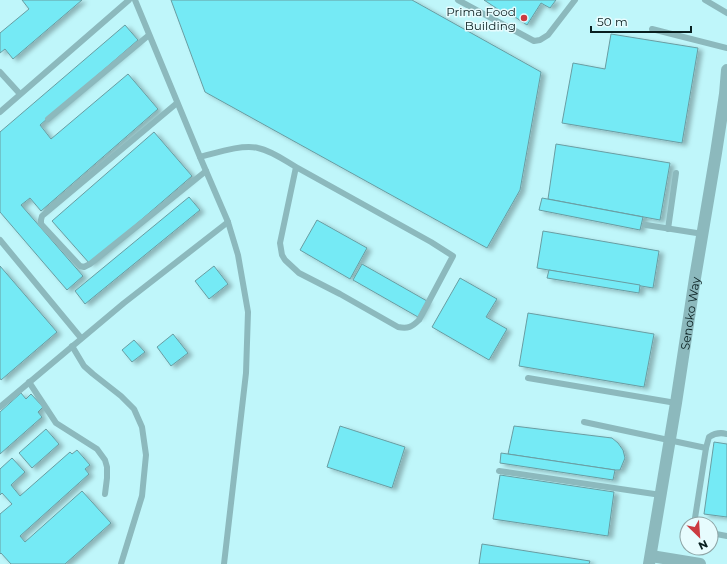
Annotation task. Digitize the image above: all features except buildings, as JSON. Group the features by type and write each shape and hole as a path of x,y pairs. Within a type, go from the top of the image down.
{"street":[{"name":"Senoko Way","path":"700,564 650,560 725,94 727,70"}],"lane":[{"path":"0,112 129,0"},
{"path":"135,0 228,222 238,255 248,312 246,373 224,564"},
{"path":"458,0 534,41 540,40 548,35 575,0"},
{"path":"707,0 727,13"},
{"path":"652,29 727,48"},
{"path":"48,119 149,35"},
{"path":"0,72 20,94"},
{"path":"177,103 42,216 41,224 80,266 84,267 90,264 206,171"},
{"path":"200,157 249,146 277,155 453,256 419,320 415,324 405,328 398,327 340,294 299,274 285,260 282,255 280,243 296,167"},
{"path":"668,229 676,173"},
{"path":"0,407 124,302 228,222"},
{"path":"646,225 703,234"},
{"path":"0,240 81,338"},
{"path":"72,346 84,366 121,396 134,409 142,427 146,455 142,496 121,564"},
{"path":"528,378 676,403"},
{"path":"29,382 56,423 97,449 105,460 107,467 105,494"},
{"path":"584,422 706,448"},
{"path":"695,516 709,437 714,434 727,434"},
{"path":"499,471 661,494"}],"place":[{"name":"Prima Food Building","path":"524,18"}]}
